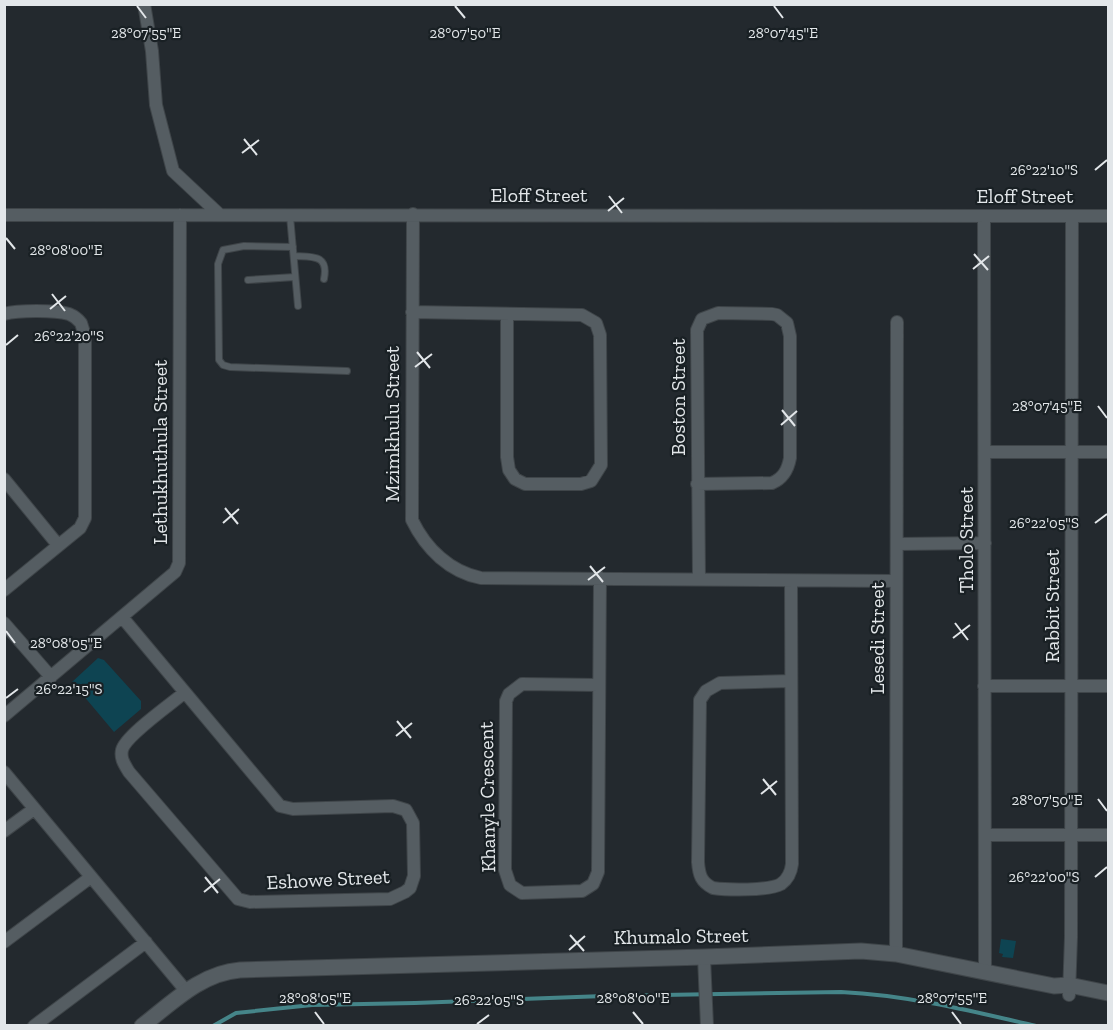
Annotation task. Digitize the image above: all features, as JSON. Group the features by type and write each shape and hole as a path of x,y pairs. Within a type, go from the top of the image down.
{"street":[{"path":"144,4 152,51 156,105 173,171 220,215"},
{"name":"Mzimkhulu Street","path":"413,214 412,520 430,548 448,564 460,573 481,578 896,581"},
{"name":"Eloff Street","path":"4,215 1108,216"},
{"name":"Lethukhuthula Street","path":"4,716 175,572 179,562 180,216"},
{"name":"Tholo Street","path":"984,216 985,973"},
{"name":"Rabbit Street","path":"1064,989 1070,836 1072,216"},
{"path":"4,314 14,312 69,315 76,318 83,328 85,518 80,528 4,590"},
{"path":"412,312 582,315 596,323 600,335 601,465 591,481 581,484 525,484 516,479 509,470 507,457 507,314"},
{"name":"Boston Street","path":"697,484 772,483 787,470 790,458 790,336 787,323 777,315 718,313 702,320 699,324 697,336 697,484 699,580"},
{"name":"Lesedi Street","path":"896,954 897,322"},
{"path":"986,452 1108,452"},
{"path":"4,479 58,545"},
{"path":"897,544 985,543"},
{"name":"Khanyle Crescent","path":"599,684 522,684 509,694 506,701 505,870 510,885 522,893 582,891 593,884 597,878 599,864 600,578"},
{"path":"791,582 792,864 791,872 783,883 771,888 713,888 702,879 698,862 699,700 710,687 720,683 791,681"},
{"name":"Eshowe Street","path":"122,617 280,806 293,809 393,806 406,810 413,823 414,876 410,888 390,899 250,902 237,899 129,772 122,759 122,748 129,738 184,693"},
{"path":"4,623 51,677"},
{"path":"984,686 1108,686"},
{"path":"4,772 187,992"},
{"path":"4,831 34,809"},
{"path":"986,835 1108,835"},
{"path":"4,942 91,877"},
{"path":"34,1026 146,942"},
{"name":"Khumalo Street","path":"142,1026 208,977 224,971 861,951 896,954 1064,989 1108,1003"},
{"path":"704,957 707,1020"},
{"name":"Khumalo Street","path":"1064,989 1108,993"}],"lane":[{"path":"290,215 298,306"},
{"path":"293,247 234,246 223,250 220,254 218,264 219,360 230,368 347,371"},
{"path":"294,256 319,258 326,270 324,279"},
{"path":"248,280 296,277"}],"building":[{"path":"98,658 104,660 141,701 141,709 114,732 72,682"},
{"path":"1001,939 1016,941 1013,958 1002,957 1003,954 999,953"}],"waterway":[{"path":"213,1026 236,1013 312,1005 604,996 841,992 915,1000 1036,1026"}]}
